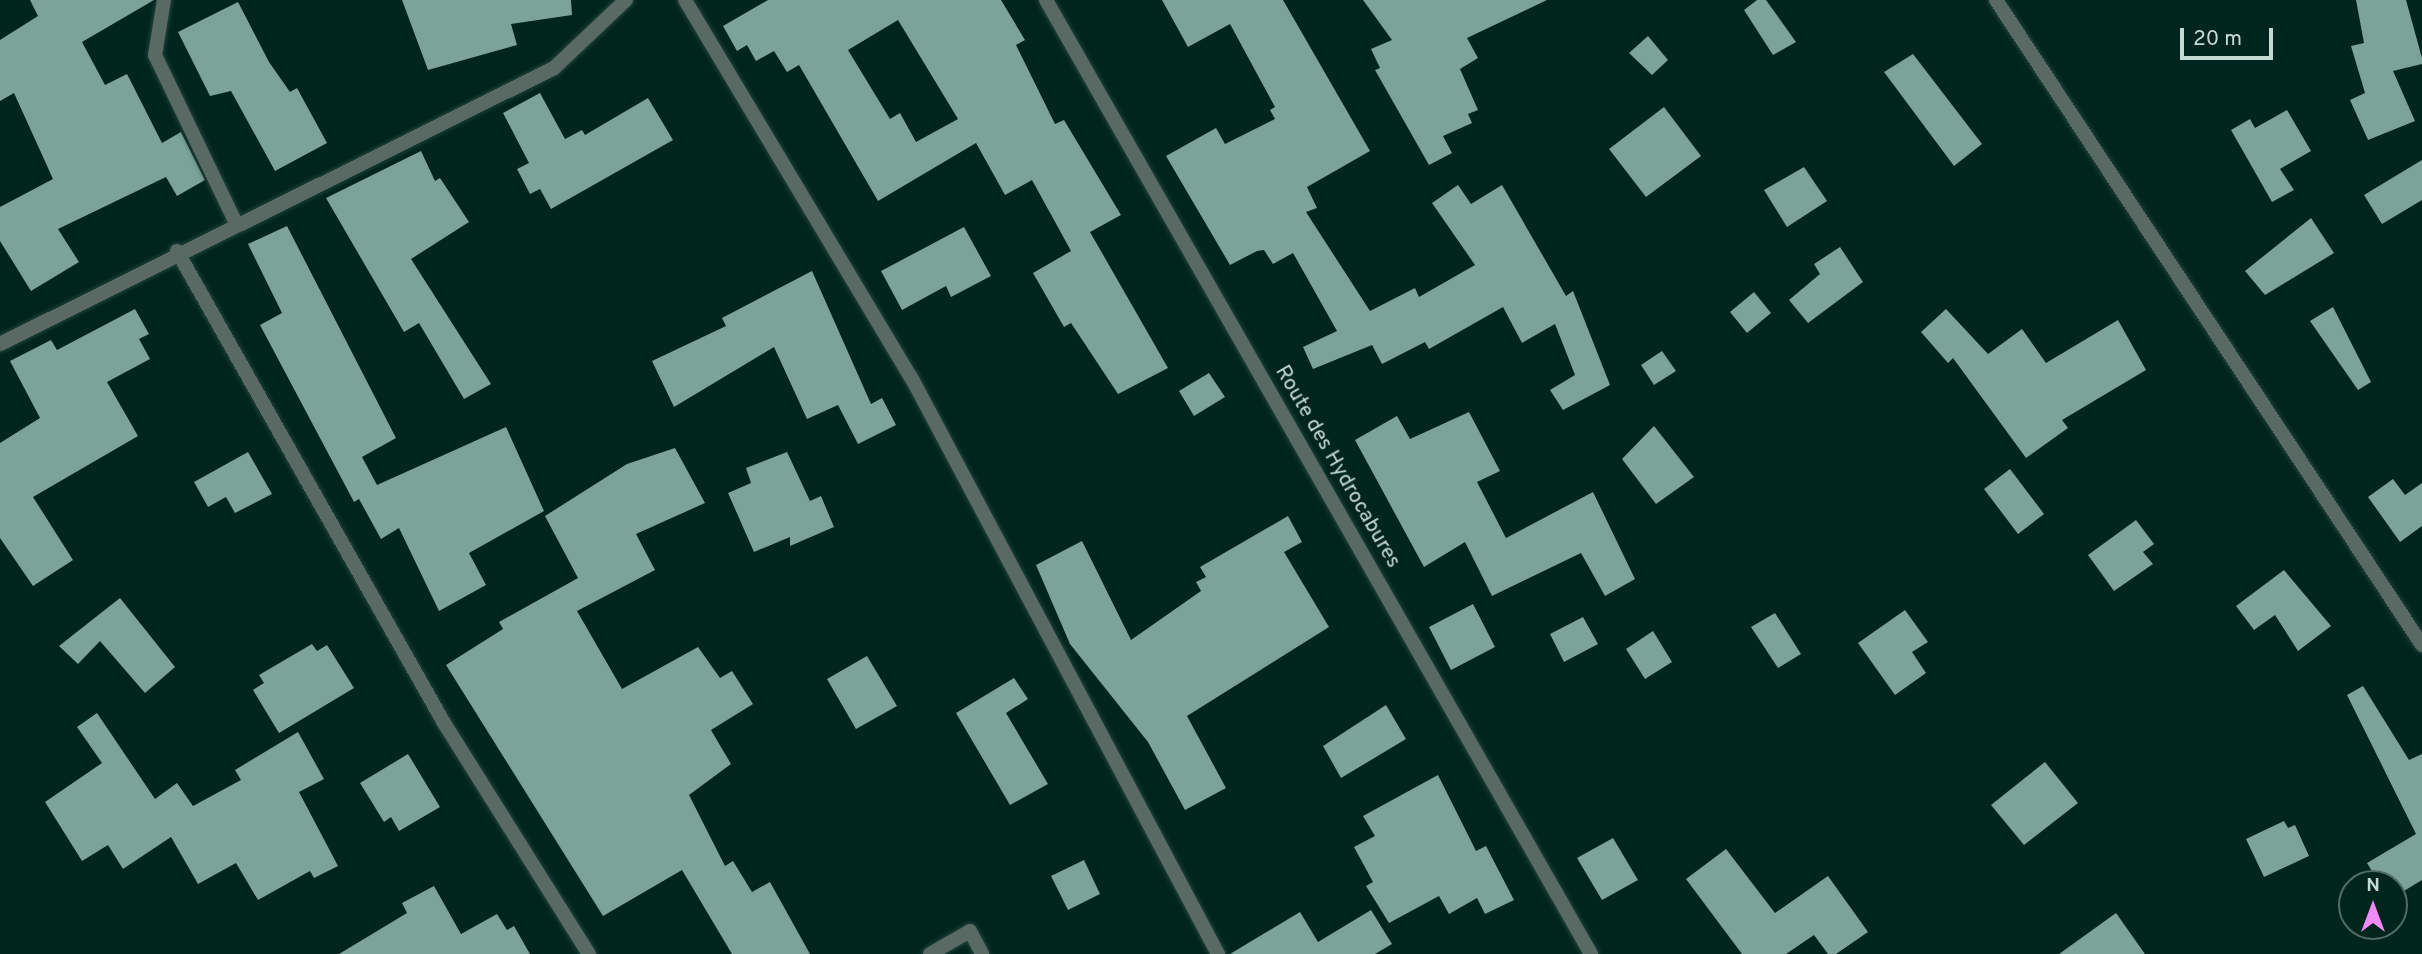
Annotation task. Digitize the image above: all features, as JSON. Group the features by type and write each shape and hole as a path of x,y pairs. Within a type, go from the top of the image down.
{"street":[{"path":"164,0 155,55 236,223"},
{"path":"0,344 177,251 554,68 626,0"},
{"path":"685,0 911,377 1218,954"},
{"name":"Route des Hydrocabures","path":"1046,0 1591,954"},
{"path":"1996,0 2422,645"},
{"path":"177,251 444,723 589,954"},
{"path":"930,954 970,931 982,954"}],"building":[{"path":"30,0 154,0 82,42 105,85 127,74 162,143 181,132 205,180 177,196 166,177 58,229 79,262 31,291 0,241 0,207 53,179 14,93 0,101 0,40 38,16"},
{"path":"402,0 571,0 572,15 511,24 517,45 428,70"},
{"path":"768,0 1001,0 1025,40 1016,45 1055,124 1064,120 1121,215 1090,232 1168,368 1118,394 1071,323 1064,327 1033,273 1071,251 1032,180 1005,195 976,143 878,201 799,65 787,72 774,51 756,61 747,45 737,51 723,26","holes":["898,20 958,119 916,142 900,113 890,119 848,50"]},
{"path":"1162,0 1283,0 1370,151 1307,187 1317,208 1306,212 1370,311 1415,288 1419,297 1475,265 1432,203 1458,185 1471,204 1502,185 1566,296 1573,291 1610,385 1563,410 1550,390 1575,375 1555,324 1522,343 1503,307 1429,349 1425,342 1382,364 1372,345 1313,369 1303,347 1337,331 1293,253 1273,264 1264,250 1257,251 1230,265 1166,156 1216,128 1225,144 1275,119 1270,110 1275,107 1230,24 1188,47"},
{"path":"1363,0 1547,0 1467,38 1478,58 1460,69 1478,110 1468,114 1472,123 1443,136 1452,153 1429,165 1375,70 1380,68 1371,49 1392,40"},
{"path":"1757,0 1766,0 1796,42 1773,55 1744,10"},
{"path":"2356,0 2406,0 2422,58 2422,64 2393,71 2415,121 2368,140 2350,100 2365,93 2351,46 2364,43"},
{"path":"238,2 269,62 290,92 297,88 327,143 275,171 231,91 210,96 178,32"},
{"path":"1648,36 1668,60 1652,75 1629,53"},
{"path":"1913,54 1982,144 1954,166 1884,72"},
{"path":"540,93 565,139 582,130 585,135 648,98 673,140 551,209 540,189 530,194 517,169 529,163 503,113"},
{"path":"1664,107 1701,156 1646,197 1609,149"},
{"path":"2287,110 2311,151 2280,169 2294,190 2272,202 2231,130 2250,119 2255,128"},
{"path":"421,151 435,181 440,178 469,222 411,259 491,384 464,399 419,323 404,332 326,198"},
{"path":"2422,160 2422,200 2382,224 2364,195"},
{"path":"1804,167 1827,201 1787,227 1764,190"},
{"path":"2311,218 2334,253 2265,295 2245,271"},
{"path":"287,226 396,438 362,457 377,485 506,427 544,511 469,553 486,585 439,611 399,528 381,539 359,499 354,502 260,325 282,313 248,244"},
{"path":"964,227 991,276 951,297 946,286 902,310 881,271"},
{"path":"1840,247 1863,282 1808,323 1789,300 1820,274 1814,264"},
{"path":"812,271 871,404 882,398 896,425 858,444 838,405 807,419 774,347 674,407 652,361 726,326 722,318"},
{"path":"1754,292 1771,313 1747,333 1730,312"},
{"path":"2333,307 2371,382 2358,390 2310,321"},
{"path":"135,309 149,334 139,339 150,359 107,382 138,436 33,497 73,560 33,586 0,538 0,443 40,418 10,361 51,340 57,350"},
{"path":"1946,309 1988,354 2022,329 2046,363 2118,320 2146,370 2062,420 2068,428 2026,458 1953,358 1948,363 1921,332"},
{"path":"1662,351 1676,371 1654,385 1641,365"},
{"path":"1209,373 1225,397 1194,416 1179,391"},
{"path":"1469,412 1500,471 1477,482 1506,538 1593,492 1635,579 1605,596 1581,553 1492,596 1465,542 1424,567 1355,440 1397,416 1410,439"},
{"path":"1654,426 1694,477 1656,504 1622,459"},
{"path":"675,448 705,503 636,534 655,570 577,611 622,689 698,647 720,678 732,671 753,704 711,730 731,764 689,795 725,866 733,861 752,892 770,882 810,954 732,954 682,870 603,916 446,665 503,629 499,622 578,578 545,516 627,464"},
{"path":"248,452 272,494 235,513 226,497 208,507 194,482"},
{"path":"787,452 810,501 821,496 834,527 790,546 790,537 754,552 728,493 751,483 746,468"},
{"path":"2010,469 2044,514 2018,534 1984,489"},
{"path":"2393,479 2405,495 2422,483 2422,526 2400,542 2368,497"},
{"path":"1288,516 1302,542 1284,552 1329,627 1187,716 1226,788 1185,810 1148,742 1070,644 1036,565 1082,541 1131,640 1201,591 1196,582 1206,577 1200,567"},
{"path":"2136,520 2154,544 2143,552 2153,564 2114,591 2088,555"},
{"path":"2284,570 2331,626 2298,651 2275,615 2254,630 2236,606"},
{"path":"120,598 175,667 145,693 100,641 78,664 59,646"},
{"path":"1473,604 1495,647 1451,670 1429,627"},
{"path":"1905,610 1928,642 1912,652 1926,673 1895,695 1858,643"},
{"path":"1775,613 1801,654 1778,668 1751,627"},
{"path":"1583,617 1598,644 1564,662 1550,634"},
{"path":"1653,631 1672,662 1645,679 1626,649"},
{"path":"312,644 317,651 327,645 354,688 279,733 253,690 264,683 259,675"},
{"path":"867,656 897,706 856,729 827,679"},
{"path":"1014,678 1028,699 1006,713 1048,784 1010,805 956,713"},
{"path":"2363,686 2409,760 2422,754 2422,880 2408,888 2408,870 2371,870 2367,863 2416,834 2347,695"},
{"path":"1386,705 1406,739 1341,778 1323,746"},
{"path":"97,713 155,799 177,783 193,806 241,780 235,770 298,732 324,779 299,792 338,866 314,878 310,871 258,900 236,863 198,884 171,837 123,869 108,845 82,861 45,802 102,763 77,727"},
{"path":"408,754 440,807 399,831 391,817 384,822 360,783"},
{"path":"2045,762 2078,803 2024,845 1991,805"},
{"path":"1438,775 1476,851 1486,846 1514,900 1485,914 1477,898 1449,914 1439,896 1389,923 1366,886 1373,882 1354,847 1375,836 1363,816"},
{"path":"2284,821 2288,828 2295,825 2309,856 2264,877 2246,839"},
{"path":"1613,838 1638,880 1602,900 1577,858"},
{"path":"1726,849 1775,913 1828,876 1868,932 1836,954 1828,954 1814,935 1786,954 1742,954 1686,879"},
{"path":"1084,860 1100,894 1068,910 1051,876"},
{"path":"434,886 461,934 497,914 507,930 514,926 530,954 339,954 407,913 402,903"},
{"path":"1371,910 1392,944 1375,954 1230,954 1300,912 1318,942"},
{"path":"2116,913 2145,954 2059,954"}]}
